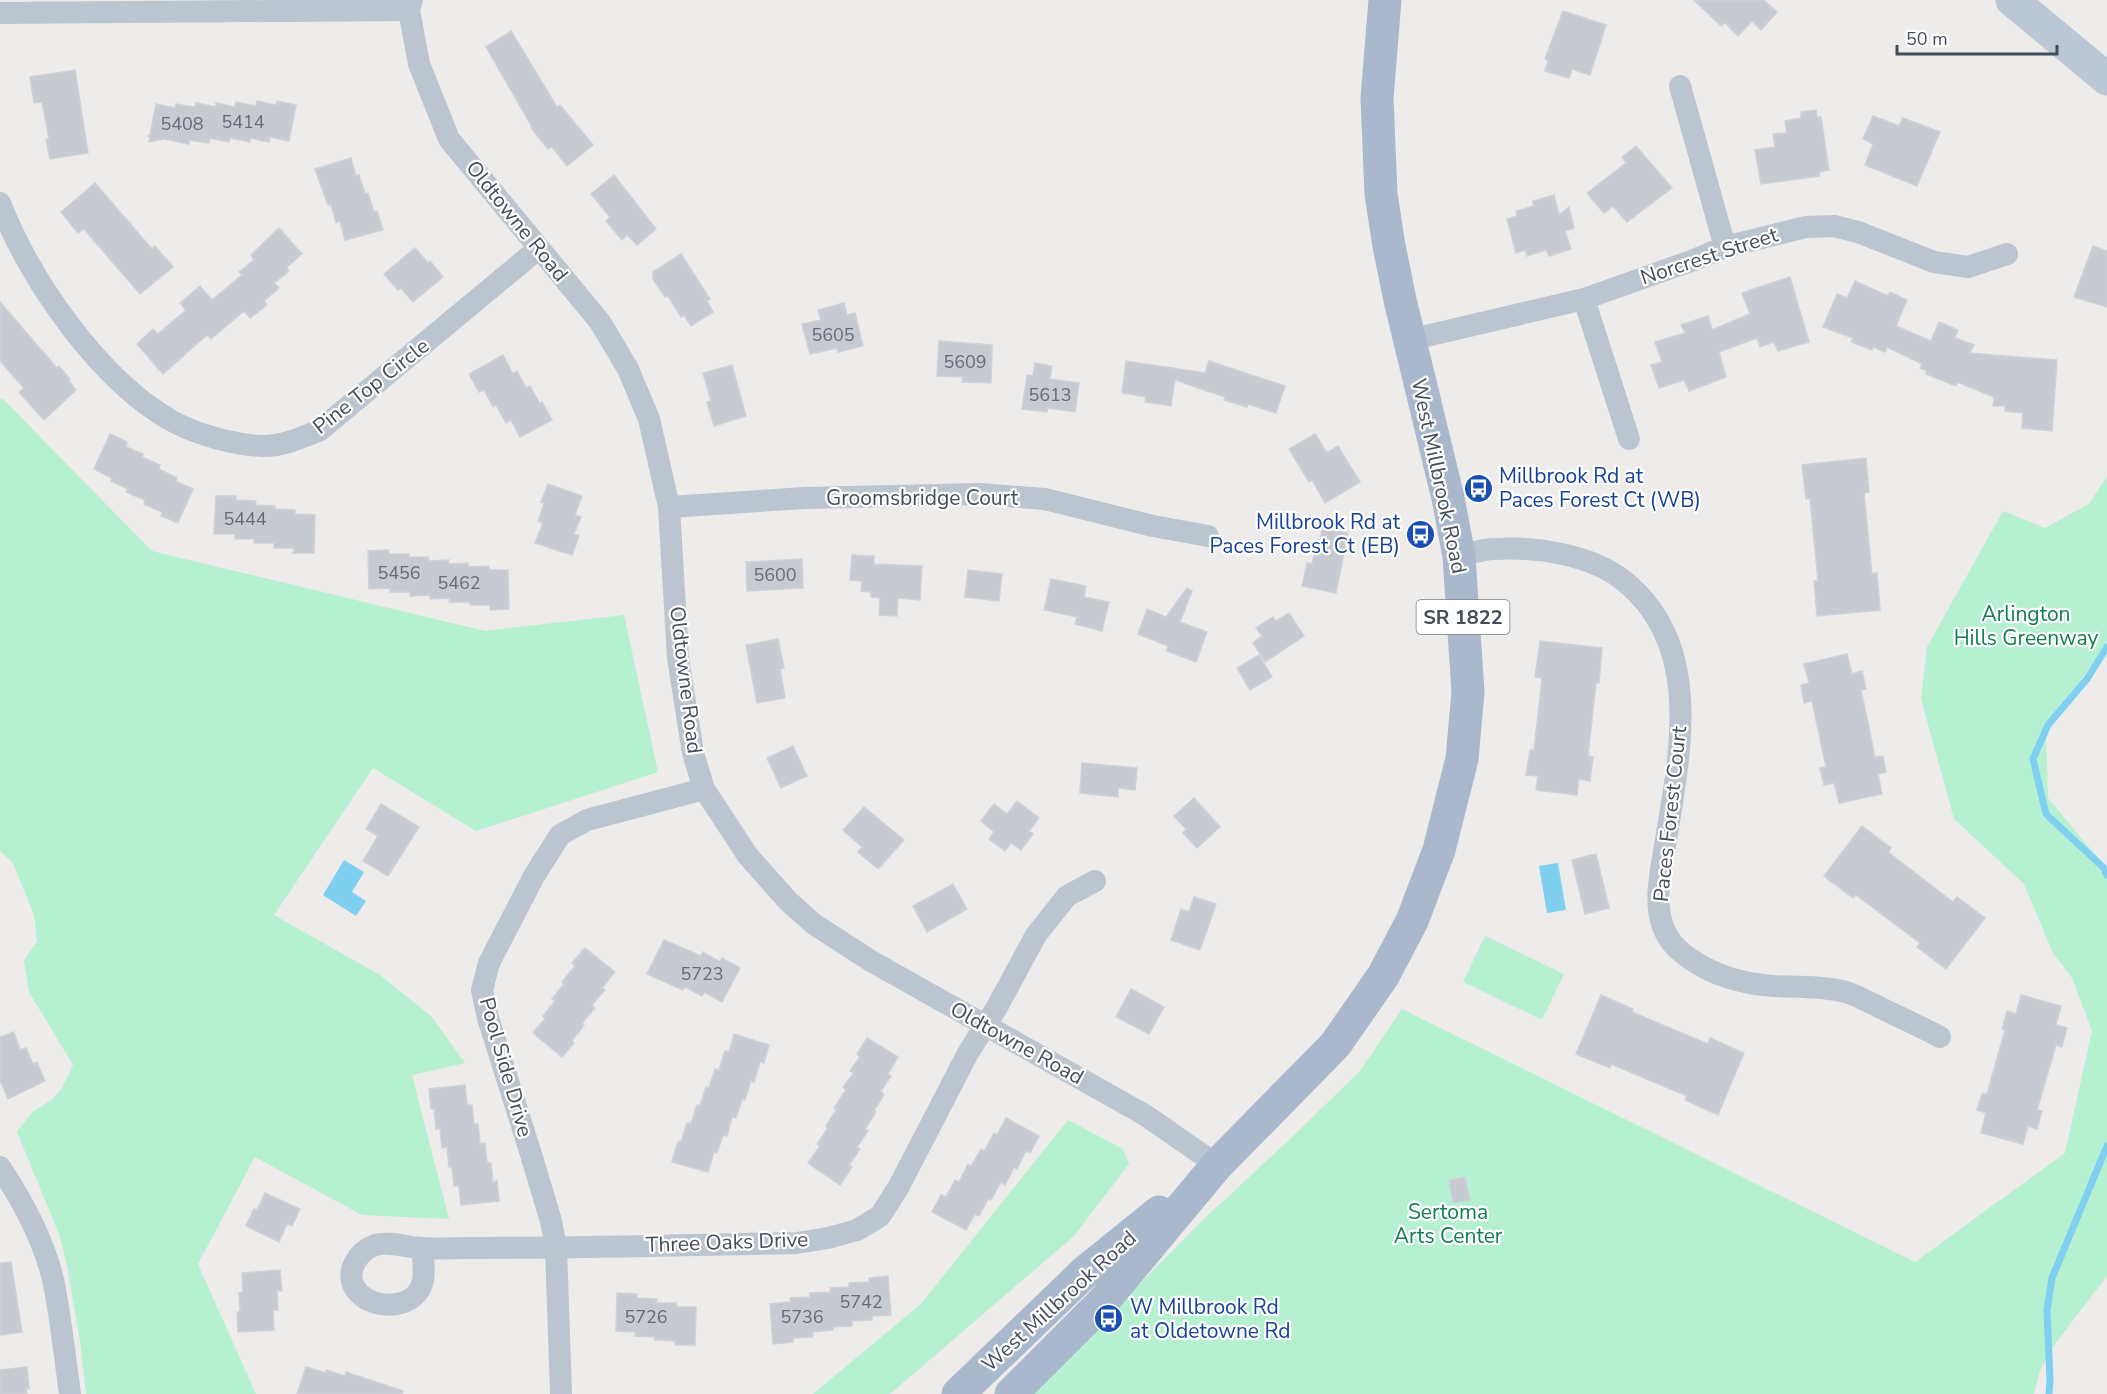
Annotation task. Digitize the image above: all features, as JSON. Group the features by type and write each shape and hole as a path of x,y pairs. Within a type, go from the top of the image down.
{"main road":[{"name":"West Millbrook Road","path":"1011,1394 1102,1303 1217,1165 1335,1045 1383,976 1412,921 1439,850 1462,759 1468,692 1459,556 1448,498 1409,340 1389,246 1381,194 1377,98 1385,0"},
{"path":"2012,0 2107,79"},
{"name":"West Millbrook Road","path":"958,1394 1086,1271 1217,1165"}],"street":[{"path":"0,12 410,5"},
{"name":"Oldtowne Road","path":"410,5 419,64 449,139 600,322 628,369 649,419 669,507 678,658 693,753 704,789 748,856 789,902 814,924 871,961 1145,1115 1217,1165"},
{"path":"1680,86 1725,247"},
{"name":"Pine Top Circle","path":"0,203 11,232 37,278 78,335 114,377 173,422 236,444 266,446 294,441 320,430 538,249"},
{"name":"Norcrest Street","path":"1409,340 1584,299 1725,247 1797,228 1834,226 1868,236 1934,262 1968,267 2007,254"},
{"path":"1584,299 1629,439"},
{"name":"Groomsbridge Court","path":"669,507 805,498 980,494 1045,499 1153,526 1208,536"},
{"name":"Paces Forest Court","path":"1459,556 1504,549 1544,551 1584,560 1614,573 1639,593 1665,632 1679,685 1681,716 1680,747 1660,875 1658,905 1663,929 1679,951 1704,969 1733,979 1771,986 1821,988 1848,993 1940,1037"},
{"name":"Pool Side Drive","path":"561,1394 556,1247 551,1221 532,1157 488,1018 482,990 484,977 534,876 560,835 587,820 704,789"},
{"name":"Three Oaks Drive","path":"422,1248 797,1243 857,1230 880,1216 898,1188 939,1107 1036,935 1067,896 1095,881"},
{"path":"0,1167 17,1193 36,1232 54,1283 70,1394"}],"green space":[{"path":"2,398 152,551 485,631 624,615 658,772 476,831 373,768 274,915 380,975 432,1017 465,1063 412,1075 449,1219 362,1215 255,1157 198,1264 256,1394 86,1394 80,1341 67,1265 59,1234 17,1132 32,1112 53,1099 62,1088 73,1065 29,992 24,961 37,941 34,915 13,863 0,851 0,400"},
{"name":"Sertoma Arts Center","path":"2107,476 2107,642 2046,732 2048,798 2107,869 2107,1276 2052,1348 2040,1370 2034,1394 1030,1394 1205,1218 1360,1071 1402,1009 1915,1262 2065,1153 2092,1031 2072,978 2053,953 2024,884 1954,819 1921,699 1927,647 2003,511 2045,528 2089,504"},
{"path":"1485,936 1564,974 1542,1020 1463,982"},
{"path":"1068,1120 1123,1149 1129,1164 1074,1236 890,1394 813,1394 921,1304"}],"water":[{"path":"344,860 364,872 352,892 366,901 356,916 323,895"},
{"path":"1558,863 1566,910 1547,913 1539,866"}],"building":[{"path":"1694,0 1764,0 1777,12 1761,30 1752,21 1738,36 1725,23 1721,26"},
{"path":"1563,11 1606,25 1590,75 1572,69 1569,78 1545,71 1548,61 1545,59"},
{"path":"511,31 557,107 560,105 593,145 567,166 552,147 548,149 531,128 486,47"},
{"path":"75,70 88,153 50,159 42,102 34,103 30,77"},
{"path":"257,101 276,105 277,101 296,105 289,141 270,137 269,142 250,138 250,142 230,138 229,142 210,138 209,143 189,140 189,144 164,139 149,142 150,137 148,136 156,104 175,108 176,104 195,107 196,103 216,107 216,103 235,107 236,102 256,106"},
{"path":"1816,110 1817,117 1821,117 1829,170 1820,172 1819,176 1761,184 1755,150 1775,147 1773,134 1787,133 1785,121 1801,118 1801,112"},
{"path":"1873,116 1899,126 1903,118 1940,132 1917,186 1865,165 1873,144 1863,139"},
{"path":"1636,146 1672,188 1627,222 1613,206 1604,213 1587,193 1626,163 1622,157"},
{"path":"351,158 356,176 359,175 365,194 368,193 374,212 377,211 383,230 345,240 340,221 336,223 331,204 328,205 315,169"},
{"path":"614,175 656,229 637,245 627,235 622,240 606,221 610,217 591,194"},
{"path":"95,183 152,249 155,246 173,267 140,294 84,229 78,233 61,212"},
{"path":"1554,195 1559,215 1569,207 1574,228 1565,231 1571,249 1549,256 1546,250 1527,256 1525,250 1516,253 1507,219 1517,216 1516,211 1534,206 1533,201"},
{"path":"279,228 302,254 287,267 289,271 274,283 279,288 264,301 267,305 250,318 244,311 211,339 207,335 163,374 137,344 153,329 158,334 186,310 180,303 200,286 212,300 242,275 239,272 254,260 251,255"},
{"path":"2093,246 2107,251 2107,307 2074,297"},
{"path":"415,248 443,277 413,302 384,274"},
{"path":"681,254 710,299 707,301 713,312 691,326 684,315 681,317 668,296 665,297 653,279 653,272"},
{"path":"1790,277 1809,342 1778,351 1774,342 1760,347 1757,338 1719,352 1726,377 1689,391 1684,380 1659,388 1651,365 1662,362 1655,342 1685,333 1681,325 1708,316 1712,330 1750,314 1742,293"},
{"path":"1855,281 1888,296 1890,292 1907,300 1896,326 1931,341 1939,322 1958,330 1955,338 1974,345 1970,353 2057,360 2052,431 2022,428 2023,413 2005,411 2005,406 1993,406 1994,397 1957,382 1956,386 1926,374 1927,371 1920,368 1922,364 1887,347 1885,352 1873,347 1872,350 1851,342 1853,338 1823,327 1837,294 1847,298"},
{"path":"0,302 57,368 59,366 76,390 44,420 19,392 24,388 0,361"},
{"path":"844,303 847,315 855,313 863,346 838,352 837,348 810,354 802,324 821,320 818,310"},
{"path":"939,341 992,345 991,383 962,382 963,377 937,376"},
{"path":"503,355 513,374 517,371 526,388 530,386 552,420 520,437 511,420 506,423 496,405 493,407 484,390 479,392 469,374"},
{"path":"1126,361 1205,373 1209,361 1285,386 1276,413 1248,404 1247,407 1224,400 1225,397 1175,380 1171,406 1145,402 1146,397 1122,393"},
{"path":"1035,363 1052,366 1050,379 1079,383 1075,412 1048,408 1047,412 1022,409 1027,375 1033,376"},
{"path":"732,365 746,416 714,426 707,402 711,401 703,373"},
{"path":"110,434 127,442 126,447 143,454 142,457 160,465 159,469 177,478 175,481 193,489 178,523 161,516 162,512 144,504 145,500 126,492 128,489 94,469"},
{"path":"1315,434 1327,453 1338,446 1360,482 1325,503 1312,480 1309,482 1289,449"},
{"path":"1866,458 1869,492 1864,493 1872,574 1877,573 1880,610 1817,616 1814,581 1818,581 1810,498 1806,499 1802,465"},
{"path":"548,484 582,496 575,515 581,517 574,534 579,536 572,555 535,543 543,523 538,521 544,503 541,502"},
{"path":"216,496 236,496 236,500 256,501 255,505 295,510 295,514 315,515 314,553 293,553 294,548 274,548 274,543 254,543 254,539 235,539 235,534 214,534"},
{"path":"1322,528 1348,533 1336,593 1302,586 1307,563 1312,564"},
{"path":"389,550 389,554 428,557 429,561 449,560 449,564 468,563 468,567 489,566 489,570 508,570 509,609 490,610 490,605 449,602 450,598 430,599 430,595 410,596 410,592 390,592 390,588 369,589 368,551"},
{"path":"852,555 874,556 874,564 922,566 920,600 898,598 897,616 879,615 880,598 871,597 871,592 861,591 862,581 850,580"},
{"path":"802,559 803,588 747,591 746,562"},
{"path":"968,570 1002,574 999,601 965,597"},
{"path":"1051,579 1086,586 1084,597 1109,602 1102,631 1075,624 1077,617 1044,610"},
{"path":"1187,588 1192,591 1180,622 1207,632 1196,662 1167,651 1168,646 1138,634 1147,609 1166,617"},
{"path":"1289,613 1304,636 1265,662 1253,643 1262,636 1256,628 1273,617 1276,621"},
{"path":"778,639 784,668 780,669 785,698 757,703 746,645"},
{"path":"1540,641 1602,648 1588,756 1593,757 1590,781 1579,779 1577,795 1536,790 1538,776 1526,775 1530,750 1534,750 1542,678 1535,677"},
{"path":"1847,654 1852,674 1862,671 1866,689 1861,690 1875,757 1883,756 1886,772 1878,774 1882,794 1839,803 1834,783 1824,785 1820,768 1826,767 1812,701 1804,703 1801,685 1809,683 1804,664"},
{"path":"1259,655 1272,677 1250,690 1237,668"},
{"path":"793,746 807,776 781,788 767,758"},
{"path":"1082,763 1137,768 1135,790 1118,788 1118,797 1080,793"},
{"path":"1194,798 1220,827 1197,848 1183,833 1186,829 1174,816"},
{"path":"1017,801 1039,818 1029,831 1033,834 1021,850 1011,843 1005,851 989,839 994,832 981,821 994,804 1007,814"},
{"path":"381,804 419,827 388,876 363,861 378,836 366,829"},
{"path":"864,807 904,840 878,869 858,852 862,847 843,830"},
{"path":"1862,826 1891,848 1888,852 1953,902 1957,897 1985,918 1946,969 1917,947 1920,943 1856,895 1853,898 1824,876"},
{"path":"1596,854 1609,908 1585,914 1572,860"},
{"path":"953,884 967,909 927,932 913,906"},
{"path":"1194,897 1216,904 1200,950 1171,940 1181,909 1189,912"},
{"path":"664,940 701,956 703,952 720,962 722,958 740,968 722,1002 704,992 702,996 685,987 683,990 647,974"},
{"path":"585,948 615,972 602,988 605,990 592,1005 595,1008 582,1023 584,1025 572,1041 574,1043 562,1057 533,1033 545,1019 543,1016 555,1001 552,999 575,966 572,963"},
{"path":"1131,989 1164,1007 1149,1034 1116,1017"},
{"path":"1601,995 1633,1009 1632,1012 1708,1044 1710,1038 1744,1053 1718,1115 1685,1100 1687,1096 1611,1064 1610,1068 1576,1054"},
{"path":"2021,995 2061,1006 2056,1025 2067,1028 2062,1047 2056,1045 2037,1110 2042,1111 2037,1129 2028,1126 2023,1144 1981,1133 1986,1113 1977,1110 1982,1093 1987,1094 2005,1030 2002,1029 2007,1011 2016,1014"},
{"path":"14,1032 20,1050 26,1048 33,1064 37,1062 45,1081 8,1099 0,1080 0,1037"},
{"path":"734,1034 769,1045 764,1063 760,1062 754,1082 751,1080 736,1118 732,1117 727,1136 723,1135 717,1153 714,1152 708,1172 672,1162 678,1141 681,1142 687,1123 691,1124 706,1087 709,1088 715,1069 719,1070 725,1051 729,1052"},
{"path":"867,1038 898,1057 888,1074 891,1076 881,1091 884,1095 865,1129 868,1131 857,1147 860,1149 849,1165 852,1167 840,1185 808,1163 820,1146 817,1144 828,1128 826,1126 836,1110 834,1108 846,1090 843,1087 854,1073 850,1071 860,1057 857,1054"},
{"path":"465,1085 467,1105 472,1105 474,1124 478,1124 480,1144 485,1143 487,1163 491,1163 493,1182 497,1181 499,1201 461,1205 459,1186 454,1186 452,1167 449,1167 447,1147 442,1148 440,1128 436,1129 429,1089"},
{"path":"1006,1118 1039,1136 1030,1153 1026,1151 1017,1169 1014,1167 1005,1185 1001,1182 991,1200 988,1199 979,1216 975,1214 966,1230 932,1212 941,1195 946,1197 955,1180 959,1182 968,1164 971,1166 981,1149 985,1150 994,1133 997,1135"},
{"path":"1465,1177 1470,1200 1453,1203 1449,1180"},
{"path":"265,1193 300,1209 292,1226 287,1224 279,1242 246,1226"},
{"path":"11,1262 22,1332 0,1335 0,1263"},
{"path":"280,1270 282,1291 277,1290 278,1310 273,1310 274,1330 238,1332 237,1312 240,1312 239,1293 243,1292 242,1273"},
{"path":"888,1276 891,1315 872,1316 872,1320 852,1321 852,1326 833,1327 833,1330 812,1332 813,1337 793,1338 793,1342 773,1344 770,1304 791,1302 790,1298 810,1297 810,1293 830,1292 830,1288 849,1287 849,1283 869,1282 869,1278"},
{"path":"617,1293 637,1294 637,1298 657,1299 656,1303 676,1303 677,1307 696,1307 695,1345 675,1345 675,1341 635,1336 636,1332 616,1331"},
{"path":"27,1367 29,1389 26,1388 27,1394 0,1394 0,1370"},
{"path":"306,1367 345,1376 346,1372 403,1391 402,1394 297,1394"}],"waterway":[{"path":"2107,647 2087,679 2048,725 2033,759 2046,814 2104,868 2107,875"},
{"path":"2049,1394 2047,1310 2052,1278 2107,1146"}],"place":[{"name":"Millbrook Rd at Paces Forest Ct (WB)","path":"1478,488"},
{"name":"Millbrook Rd at Paces Forest Ct (EB)","path":"1421,534"},
{"name":"W Millbrook Rd at Oldetowne Rd","path":"1109,1319"}],"park label":[{"name":"Arlington Hills Greenway","path":"2026,626"}]}
